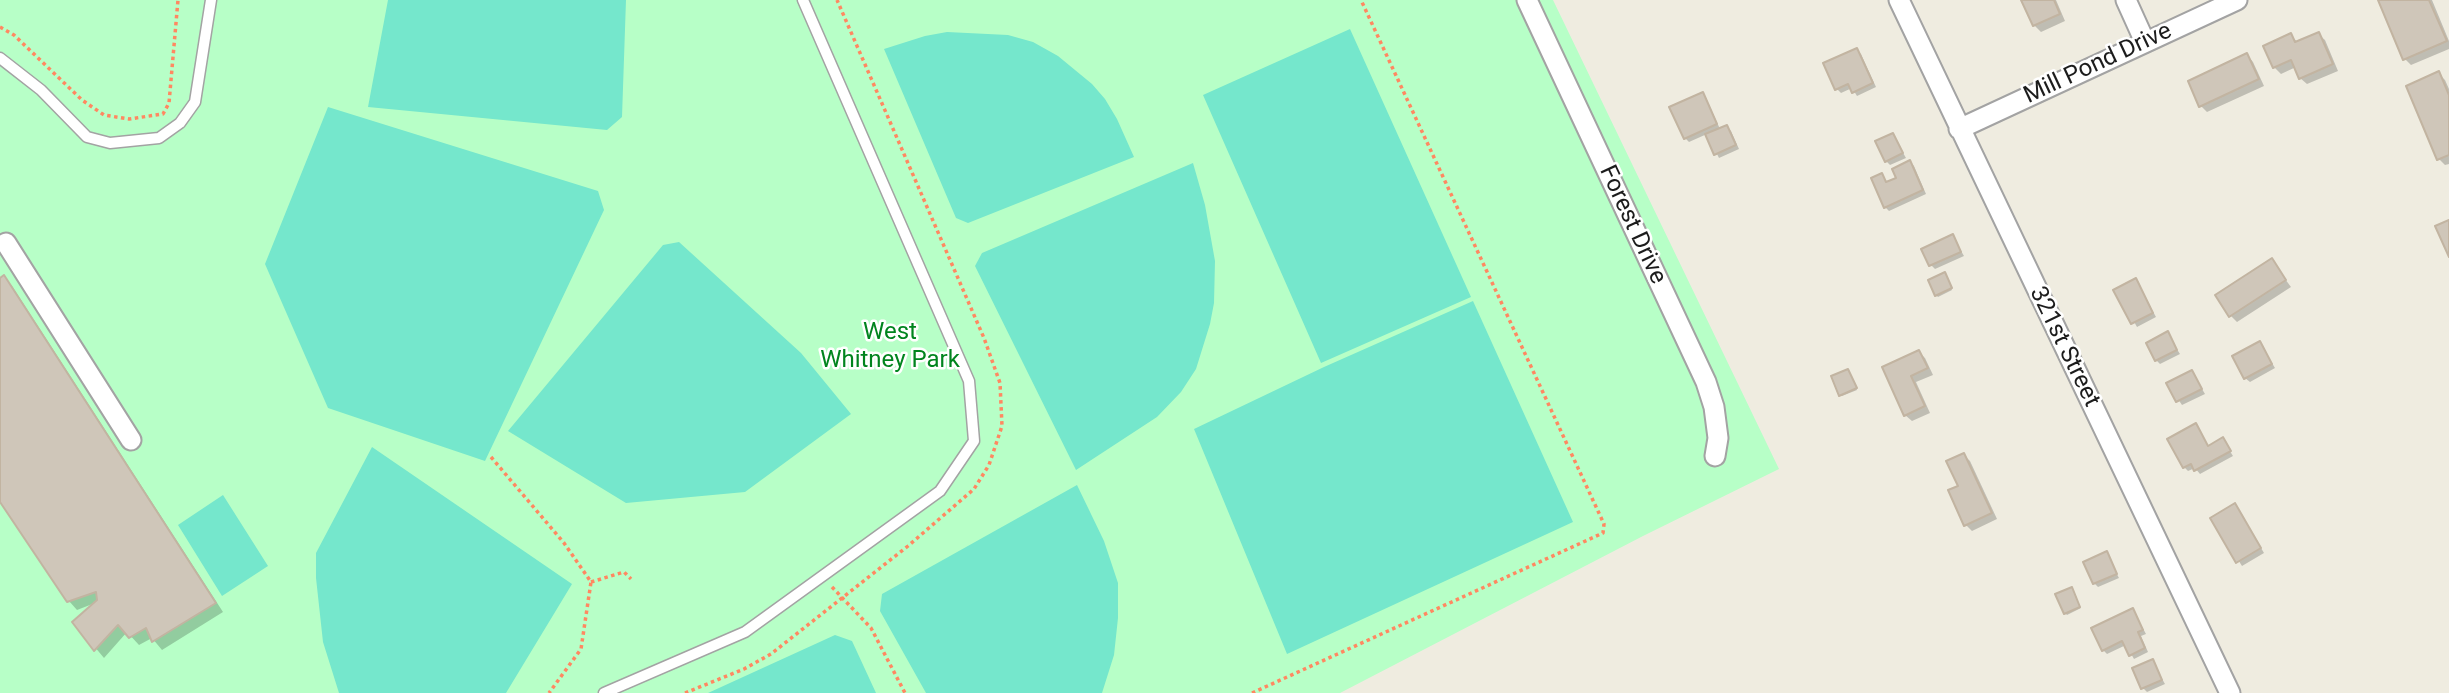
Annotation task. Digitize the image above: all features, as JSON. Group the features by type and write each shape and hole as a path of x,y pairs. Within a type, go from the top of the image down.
{"street":[{"name":"Forest Drive","path":"1527,0 1706,382 1714,407 1718,438 1715,456"},
{"name":"321st Street","path":"1899,0 2230,693"},
{"path":"2126,0 2145,42"},
{"name":"Mill Pond Drive","path":"1959,129 2237,0"},
{"path":"8,241 131,440"}],"lane":[{"path":"0,58 41,90 87,137 110,143 159,138 180,123 195,102 211,0"},
{"path":"604,693 745,632 940,491 974,441 970,381 803,0"}],"path":[{"path":"0,27 14,35 82,100 104,115 129,119 163,114 169,103 178,0"},
{"path":"685,693 744,670 771,654 842,600 974,489 989,465 1002,426 1000,383 984,338 837,0"},
{"path":"1252,693 1602,533 1604,524 1361,0"},
{"path":"491,457 564,542 591,582 580,649 549,693"},
{"path":"591,582 624,572 631,579"},
{"path":"832,587 871,628 905,693"}],"green space":[{"name":"West Whitney Park","path":"0,0 1553,0 1779,469 1643,536 1340,693 0,693"},
{"path":"388,0 626,0 622,117 607,130 368,107"},
{"path":"1350,29 1471,297 1321,363 1203,95"},
{"path":"947,32 1008,35 1033,42 1058,56 1092,84 1105,99 1134,157 968,223 956,218 884,49"},
{"path":"328,107 598,191 604,210 485,461 328,408 265,264"},
{"path":"1193,163 1205,205 1215,261 1214,303 1196,369 1181,392 1157,417 1076,470 975,266 982,253"},
{"path":"679,242 801,353 851,414 745,492 626,503 508,431 663,245"},
{"path":"1473,301 1573,522 1287,654 1194,429 1324,367"},
{"path":"372,447 572,584 506,693 339,693 323,642 316,553"},
{"path":"1077,485 1104,541 1118,583 1114,655 1102,693 926,693 880,611 882,594"},
{"path":"223,495 268,566 222,596 178,525"},
{"path":"835,635 852,641 876,693 708,693"}],"building":[{"path":"2021,0 2054,0 2060,14 2033,26"},
{"path":"2378,0 2429,0 2447,41 2403,60"},
{"path":"2319,32 2333,64 2299,79 2291,60 2273,68 2263,46 2291,33 2295,42"},
{"path":"1857,48 1873,83 1852,93 1848,84 1835,90 1823,63"},
{"path":"2247,53 2259,79 2199,107 2188,81"},
{"path":"2439,71 2449,95 2449,155 2437,160 2406,86"},
{"path":"1703,92 1717,124 1684,139 1669,107"},
{"path":"1727,125 1736,145 1714,155 1705,134"},
{"path":"1893,133 1903,153 1885,162 1875,141"},
{"path":"1910,160 1923,190 1884,208 1871,178 1882,173 1886,182 1896,178 1892,169"},
{"path":"2449,220 2449,257 2435,226"},
{"path":"1953,234 1961,252 1929,266 1921,249"},
{"path":"2272,258 2286,280 2229,317 2215,295"},
{"path":"1945,272 1952,288 1935,296 1928,280"},
{"path":"4,275 216,603 152,642 146,628 129,638 118,625 94,651 72,622 97,600 96,592 67,602 0,502 0,278"},
{"path":"2136,278 2153,313 2131,324 2113,290"},
{"path":"2168,331 2177,350 2155,361 2146,343"},
{"path":"2260,341 2272,364 2244,379 2232,356"},
{"path":"1919,350 1928,368 1911,376 1925,406 1904,416 1882,367"},
{"path":"1848,369 1857,388 1839,396 1831,376"},
{"path":"2192,370 2202,389 2176,402 2166,383"},
{"path":"2196,423 2208,446 2223,437 2231,451 2194,471 2191,464 2183,468 2167,439"},
{"path":"1964,453 1992,513 1964,526 1948,490 1958,486 1946,461"},
{"path":"2235,503 2261,548 2236,563 2210,518"},
{"path":"2107,551 2117,574 2093,584 2083,562"},
{"path":"2072,587 2080,607 2064,614 2055,594"},
{"path":"2133,608 2143,630 2138,632 2145,648 2129,656 2122,641 2102,651 2091,628"},
{"path":"2153,659 2162,680 2141,689 2132,668"}]}
